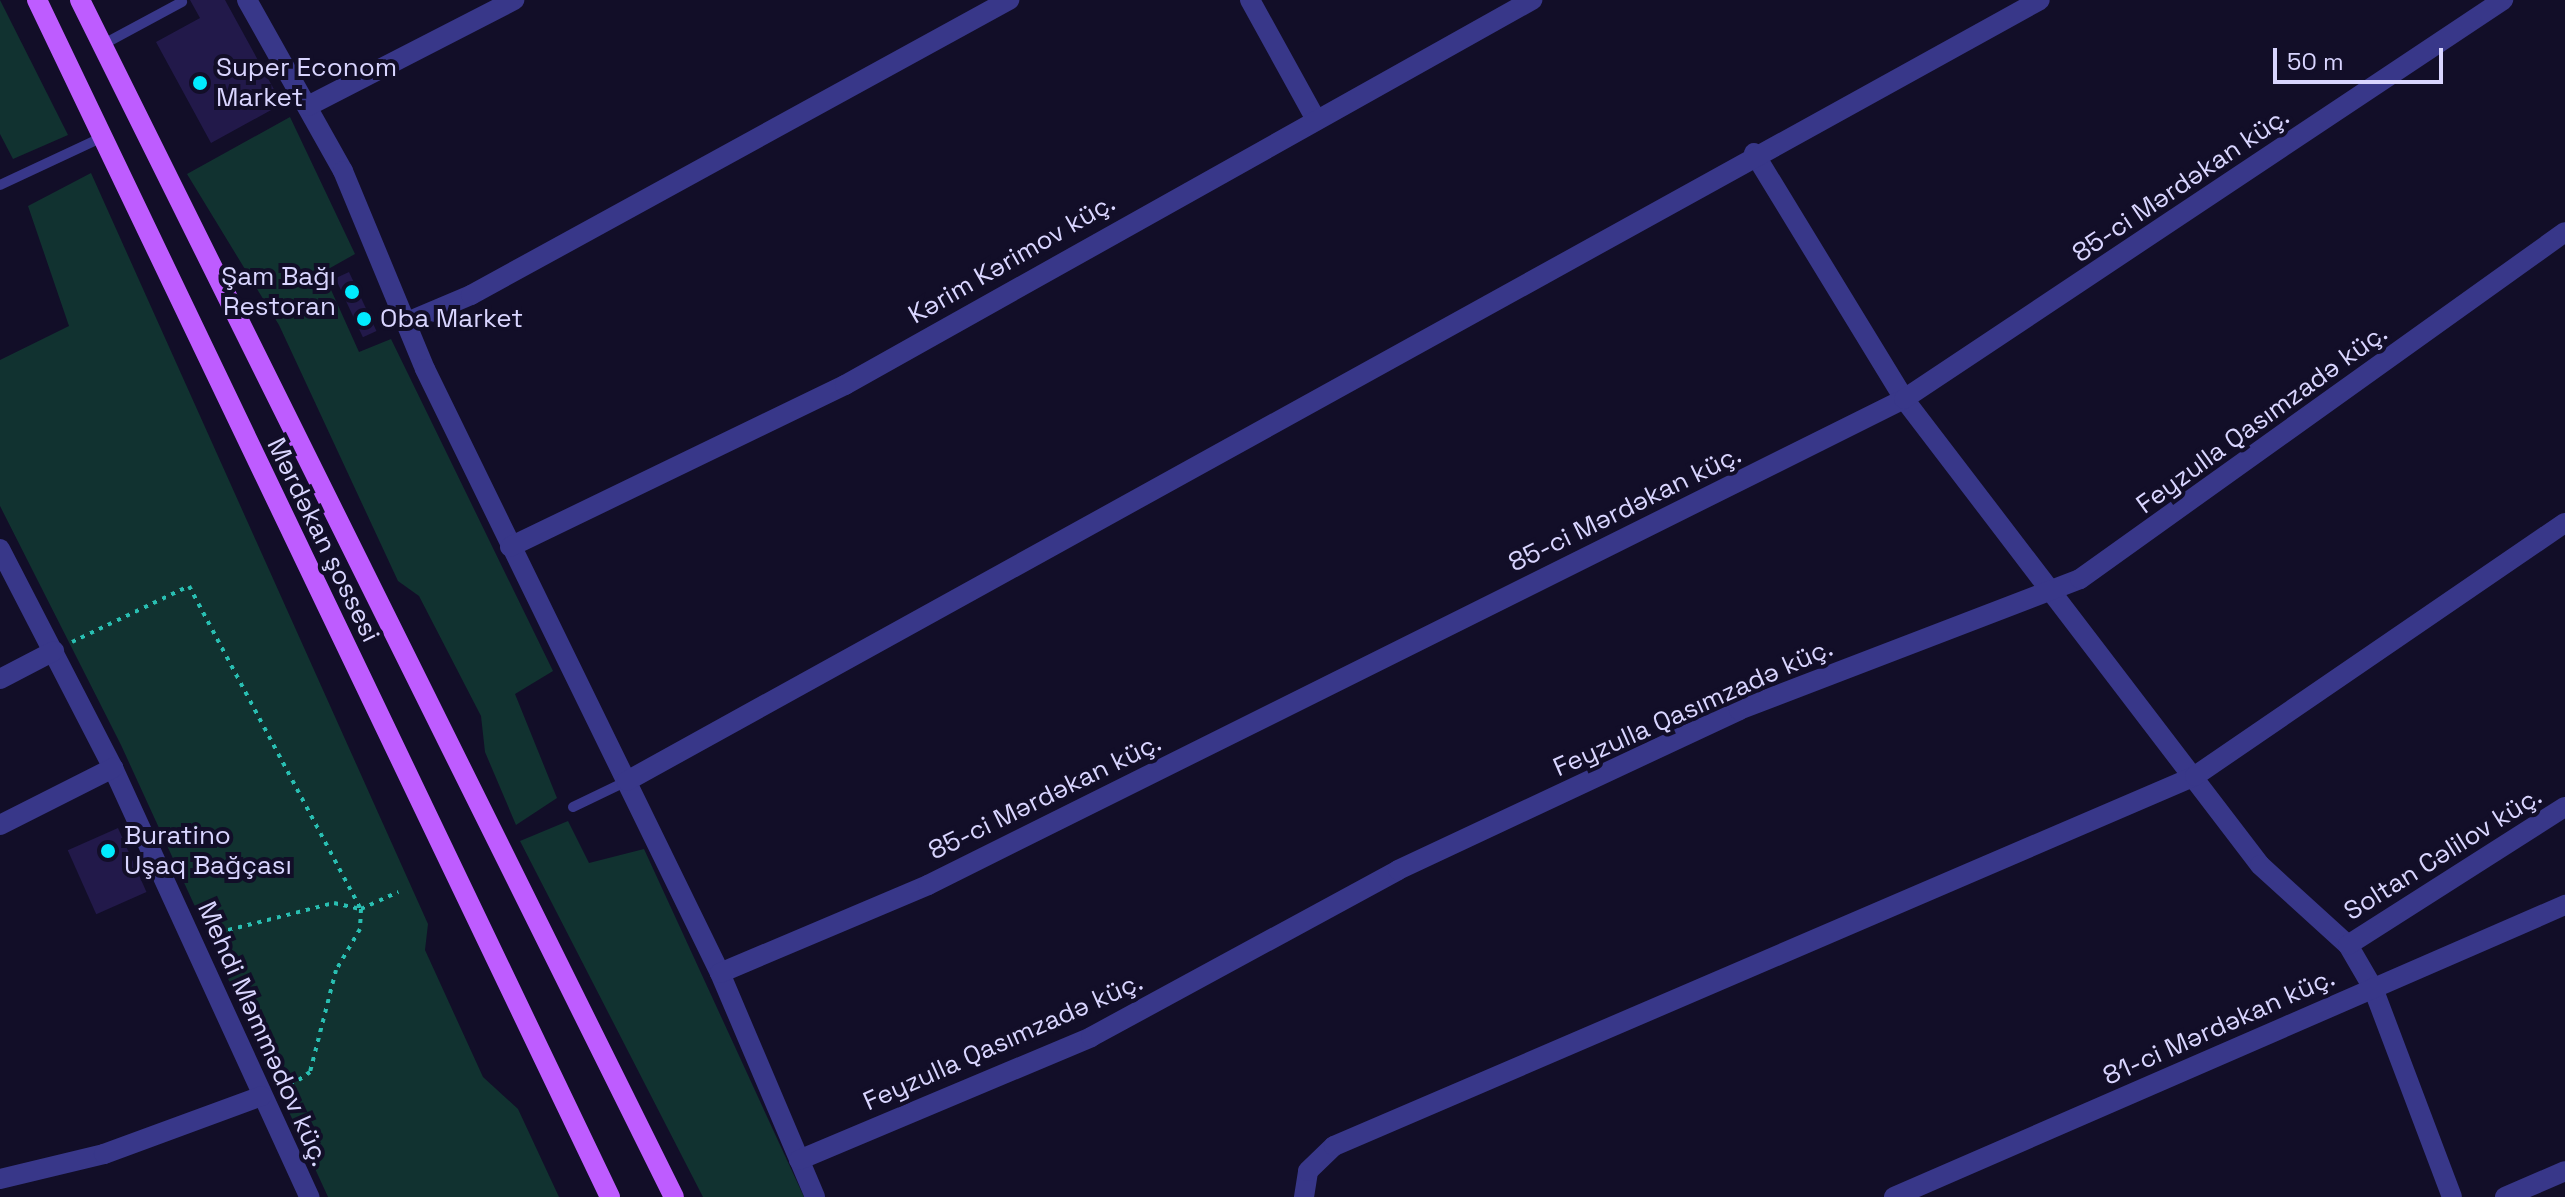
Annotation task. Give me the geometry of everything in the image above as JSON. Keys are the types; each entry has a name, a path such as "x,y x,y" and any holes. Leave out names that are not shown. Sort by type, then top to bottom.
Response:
{"main road":[{"name":"Mərdəkan şossesi","path":"37,0 610,1197"},
{"name":"Mərdəkan şossesi","path":"80,0 674,1197"}],"street":[{"path":"247,0 308,106 510,547 720,973 815,1197"},
{"path":"308,106 514,0"},
{"path":"405,323 471,295 1009,0"},
{"path":"1250,0 1314,116"},
{"name":"Kərim Kərimov küç.","path":"510,547 845,385 1314,116 1532,0"},
{"path":"627,781 1754,153 2040,0"},
{"name":"85-ci Mərdəkan küç.","path":"720,973 928,885 1904,399 2503,0"},
{"path":"1754,153 1904,399 2055,589 2260,865 2348,945 2373,988 2452,1197"},
{"name":"Feyzulla Qasımzadə küç.","path":"799,1160 1091,1037 1385,876 1739,710 2055,589 2100,568 2565,232"},
{"path":"1304,1197 1308,1171 1334,1146 2195,776 2565,523"},
{"name":"Mehdi Məmmədov küç.","path":"0,549 113,768 309,1197"},
{"path":"0,679 54,651"},
{"path":"0,825 113,768"},
{"name":"Soltan Cəlilov küç.","path":"2348,945 2565,807"},
{"name":"81-ci Mərdəkan küç.","path":"1894,1197 2565,905"},
{"path":"0,1179 104,1154 262,1096"},
{"path":"2505,1197 2565,1171"}],"lane":[{"path":"102,45 182,2"},
{"path":"0,185 103,137"},
{"path":"573,807 627,781"}],"path":[{"path":"54,651 189,586 361,909 360,929 336,970 310,1072 297,1087 262,1096"},
{"path":"192,941 334,903 361,909 398,892"}],"green space":[{"path":"0,0 68,135 13,159 0,134"},
{"path":"290,117 355,254 323,272 359,352 391,339 553,671 515,694 557,798 516,825 485,752 481,716 419,596 398,581 279,325 187,174"},
{"path":"91,173 428,924 425,950 483,1077 518,1109 559,1197 328,1197 121,745 0,506 0,360 69,326 28,206"},
{"path":"568,821 589,863 644,849 804,1197 703,1197 520,841"}],"building":[{"path":"190,0 225,0 282,104 211,143 156,42 200,18"},
{"path":"349,272 376,331 363,337 335,278"},
{"path":"118,828 146,892 96,914 68,850"}],"place":[{"name":"Super Econom Market","path":"200,83"},
{"name":"Şam Bağı Restoran","path":"352,292"},
{"name":"Oba Market","path":"364,319"},
{"name":"Buratino Uşaq Bağçası","path":"108,851"}]}
